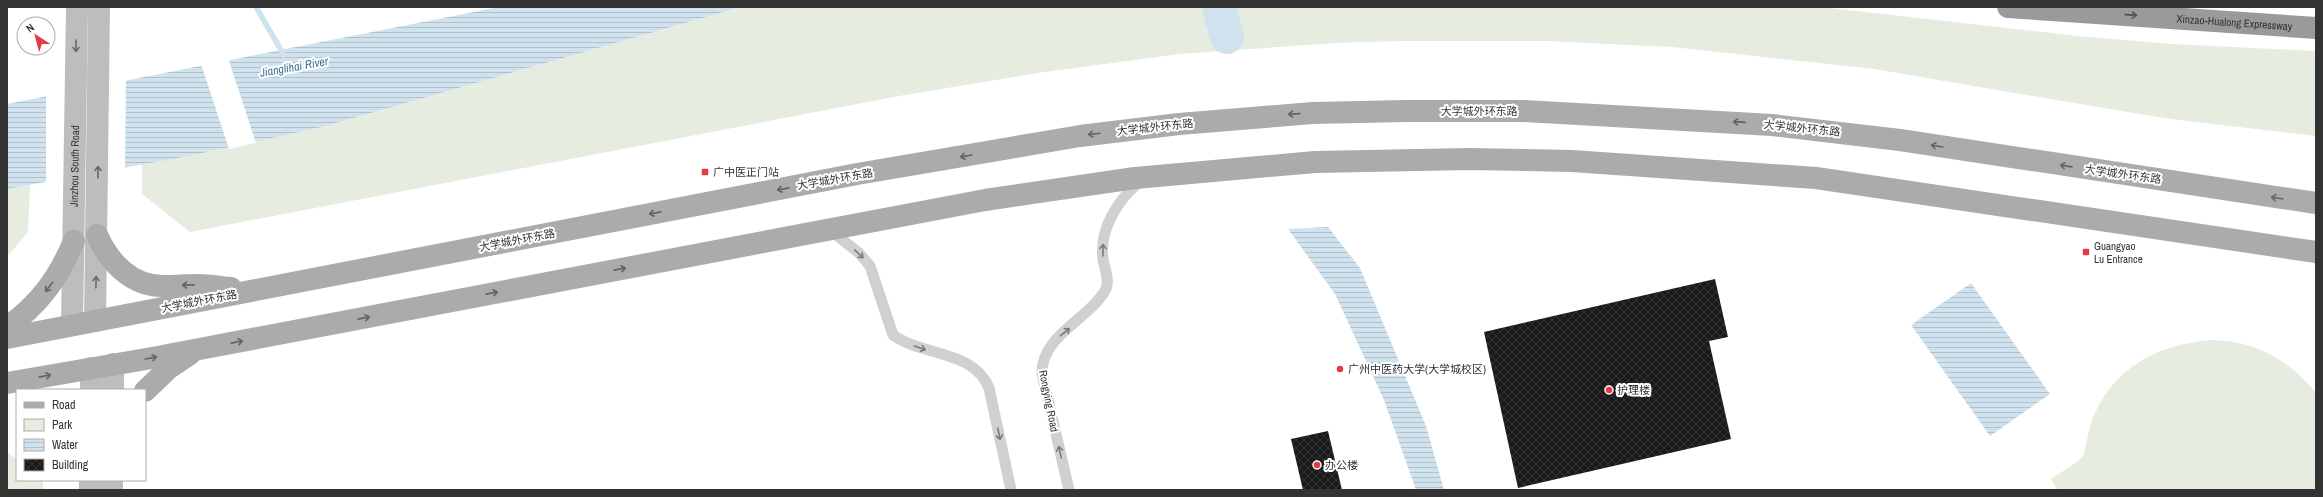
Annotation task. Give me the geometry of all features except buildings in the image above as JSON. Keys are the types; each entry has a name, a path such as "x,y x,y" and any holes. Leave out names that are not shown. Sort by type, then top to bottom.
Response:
{"highway":[{"name":"Xinzao-Hualong Expressway","path":"2008,7 2316,28"}],"main road":[{"name":"Jinzhou South Road","path":"72,325 77,7"},
{"name":"Jinzhou South Road","path":"95,321 99,7"},
{"name":"大学城外环东路","path":"7,338 858,174 1080,136 1216,121 1333,112 1469,110 1575,112 1786,126 1900,140 2316,203"},
{"path":"7,384 1022,194 1146,177 1294,163 1391,160 1565,161 1687,168 1816,178 2316,252"},
{"path":"97,235 104,250 116,266 141,282 155,286 210,285 254,291"},
{"path":"7,327 32,307 51,285 65,263 74,241"},
{"path":"146,390 169,368 198,349"},
{"path":"112,389 113,364"},
{"path":"91,368 91,389"}],"lane":[{"name":"Rongying Road","path":"1069,490 1042,374 1042,362 1054,342 1081,319 1106,288 1107,281 1102,249 1107,225 1122,200 1146,177"},
{"path":"829,229 859,253 870,266 876,279 889,327 897,338 912,345 964,362 984,377 989,388 1011,490"}],"green space":[{"path":"741,7 1820,7 2078,36 2172,44 2316,51 2316,136 2163,118 1874,69 1673,47 1546,41 1401,41 1335,43 1180,54 1037,73 899,96 190,232 142,194 142,164 322,127"},
{"path":"30,185 28,232 7,257 7,189"},
{"path":"2210,340 2241,344 2269,354 2294,370 2316,393 2316,490 2058,490 2051,479 2073,465 2083,456 2094,415 2103,398 2114,383 2141,361 2156,353 2173,347"},
{"path":"7,452 16,459 16,481 42,481 43,490 7,490"}],"water":[{"name":"Jianglihai River","path":"499,7 741,7 322,127 183,157 7,189 7,104"},
{"path":"1328,227 1360,268 1426,426 1444,490 1416,490 1384,400 1335,294 1288,229"},
{"path":"1971,283 2050,394 1990,436 1911,325"}],"pier":[{"path":"228,58 256,143 229,149 201,64"},
{"path":"126,78 125,169 46,184 46,94"}],"waterway":[{"path":"256,7 284,55"},
{"path":"1219,7 1227,37"}],"place":[{"name":"广中医正门站","path":"705,172"},
{"name":"Guangyao Lu Entrance","path":"2086,252"},
{"name":"广州中医药大学(大学城校区)","path":"1340,369"},
{"name":"护理楼","path":"1609,390"},
{"name":"办公楼","path":"1317,465"}]}
